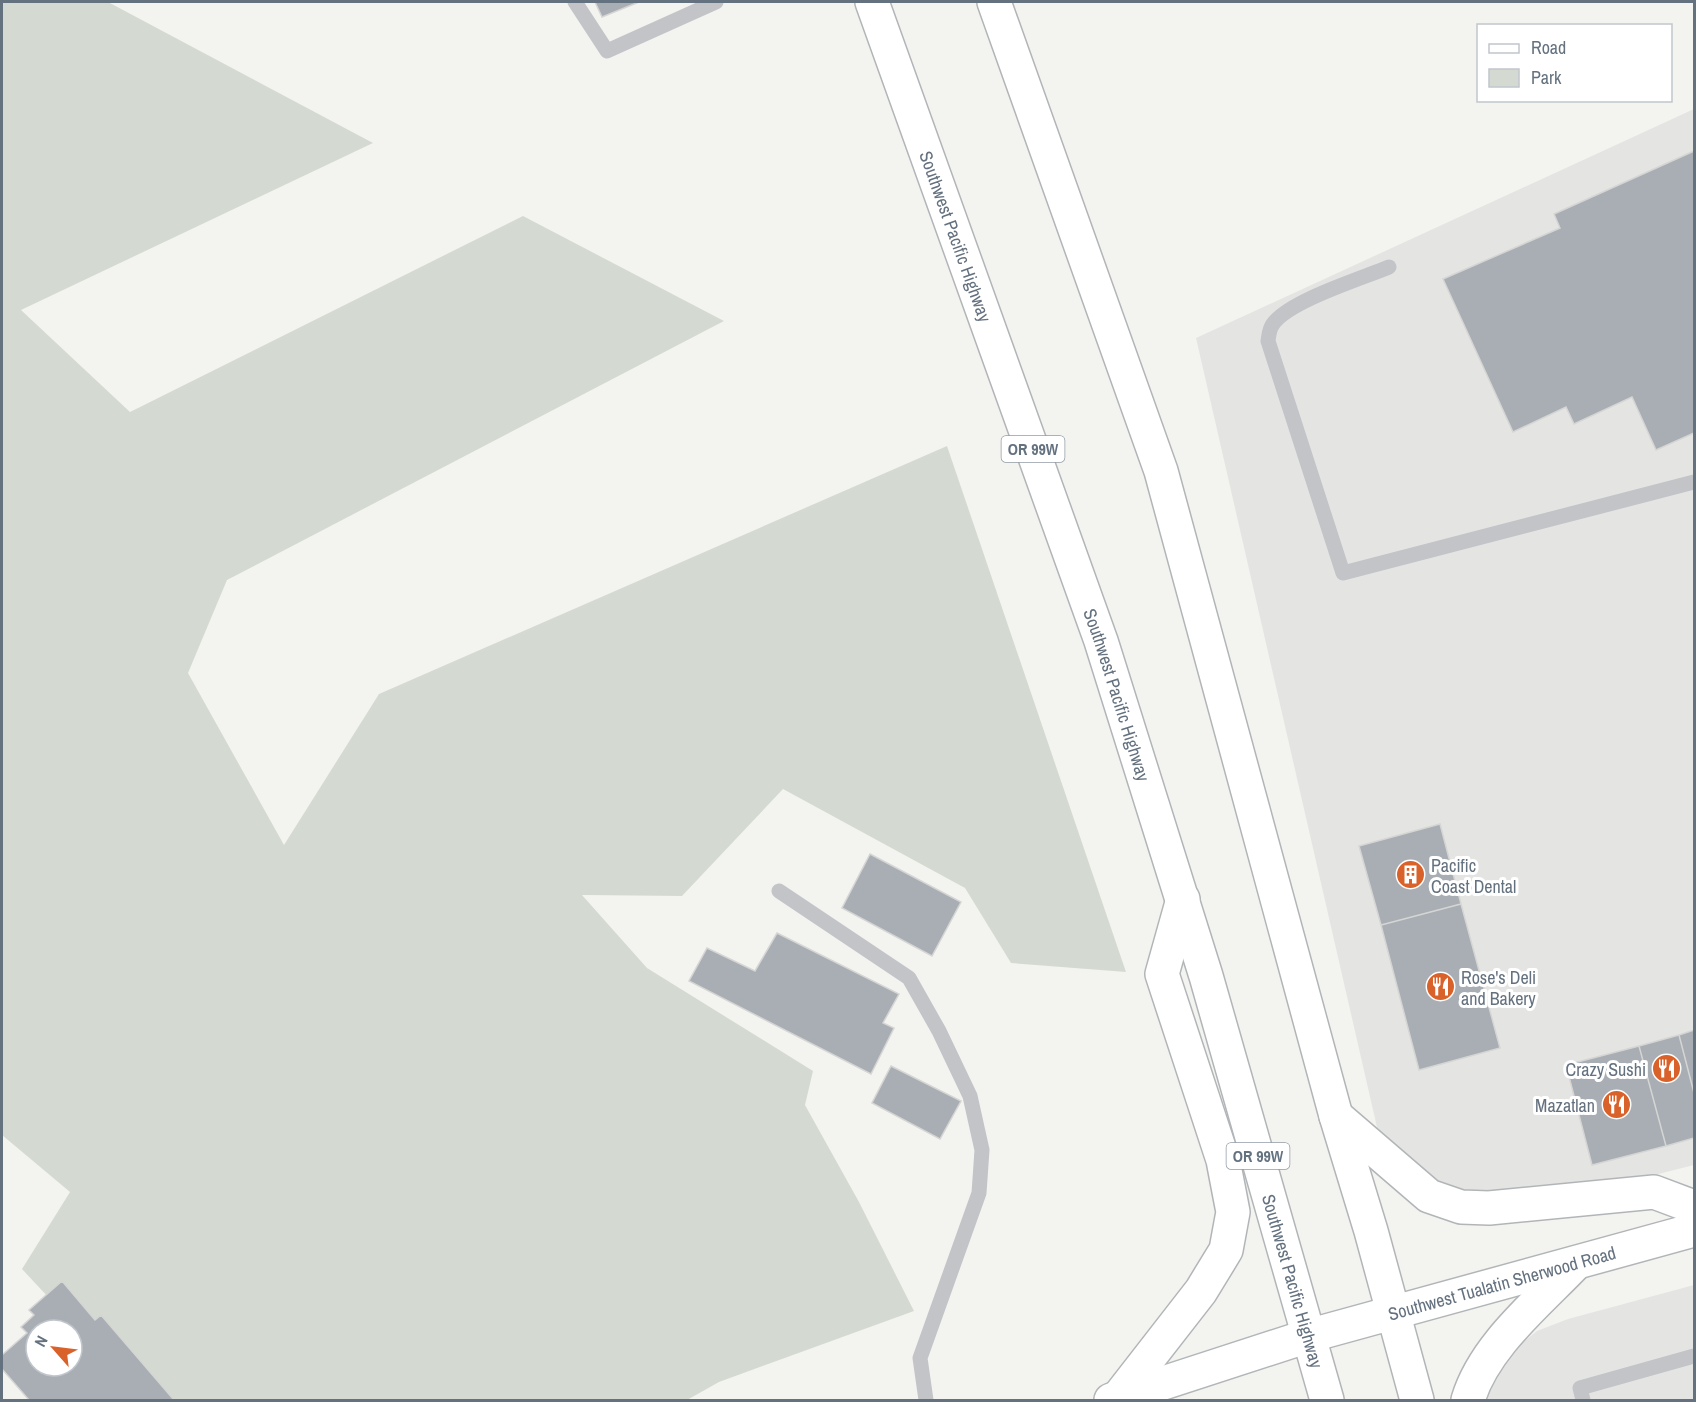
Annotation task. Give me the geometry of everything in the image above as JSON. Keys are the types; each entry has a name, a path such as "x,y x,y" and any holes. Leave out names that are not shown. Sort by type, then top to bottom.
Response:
{"main road":[{"name":"Southwest Pacific Highway","path":"872,2 1101,641 1183,899 1327,1401"},
{"path":"994,2 1161,471 1336,1116 1394,1312 1417,1401"},
{"path":"1114,1400 1201,1292 1226,1250 1231,1228 1233,1212 1223,1160 1162,974 1183,899"},
{"path":"1336,1116 1429,1196 1461,1207 1489,1208 1654,1192 1695,1207"},
{"name":"Southwest Tualatin Sherwood Road","path":"1114,1400 1308,1336 1695,1230"},
{"path":"1468,1401 1476,1377 1501,1344 1576,1263"}],"lane":[{"path":"575,2 607,51 716,2"},
{"path":"1389,267 1299,305 1280,315 1270,326 1269,341 1343,573 1695,482"},
{"path":"779,891 909,978 939,1032 970,1096 982,1150 979,1193 920,1358 926,1401"},
{"path":"1583,1401 1580,1388 1695,1356"}],"shaded area":[{"path":"1694,109 1694,1165 1477,1220 1379,1136 1196,338"},
{"path":"1694,1285 1694,1400 1485,1400 1491,1381 1508,1354 1537,1331 1568,1319"}],"green space":[{"path":"2,2 108,2 373,143 21,310 130,412 523,216 724,321 227,580 188,673 284,845 379,694 947,446 1126,972 1011,963 965,888 783,789 682,896 582,895 647,968 813,1071 805,1105 859,1202 914,1311 719,1382 687,1400 144,1400 84,1336 84,1318 68,1318 22,1269 70,1192 2,1135"}],"building":[{"path":"595,2 639,2 602,17"},
{"path":"1694,151 1694,433 1656,450 1632,397 1574,424 1566,407 1513,432 1443,279 1560,228 1554,214"},
{"name":"Pacific Coast Dental","path":"1440,824 1461,904 1381,925 1359,846"},
{"path":"870,854 961,902 932,956 842,908"},
{"name":"Rose's Deli and Bakery","path":"1461,904 1500,1048 1419,1070 1381,925"},
{"path":"777,933 899,994 883,1023 894,1028 871,1074 689,981 707,948 755,971"},
{"path":"1694,1030 1694,1093 1679,1035"},
{"name":"Crazy Sushi","path":"1679,1035 1694,1093 1694,1138 1666,1146 1639,1046"},
{"name":"Mazatlan","path":"1639,1046 1666,1146 1592,1165 1566,1065"},
{"path":"891,1066 961,1101 940,1139 872,1103"},
{"path":"62,1281 95,1320 101,1315 174,1400 29,1400 2,1369 2,1355 24,1336 24,1378 84,1378 84,1318 31,1318 34,1315 29,1310"}],"place":[{"name":"Pacific Coast Dental","path":"1410,875"},
{"name":"Rose's Deli and Bakery","path":"1440,987"},
{"name":"Crazy Sushi","path":"1667,1069"},
{"name":"Mazatlan","path":"1616,1105"}]}
